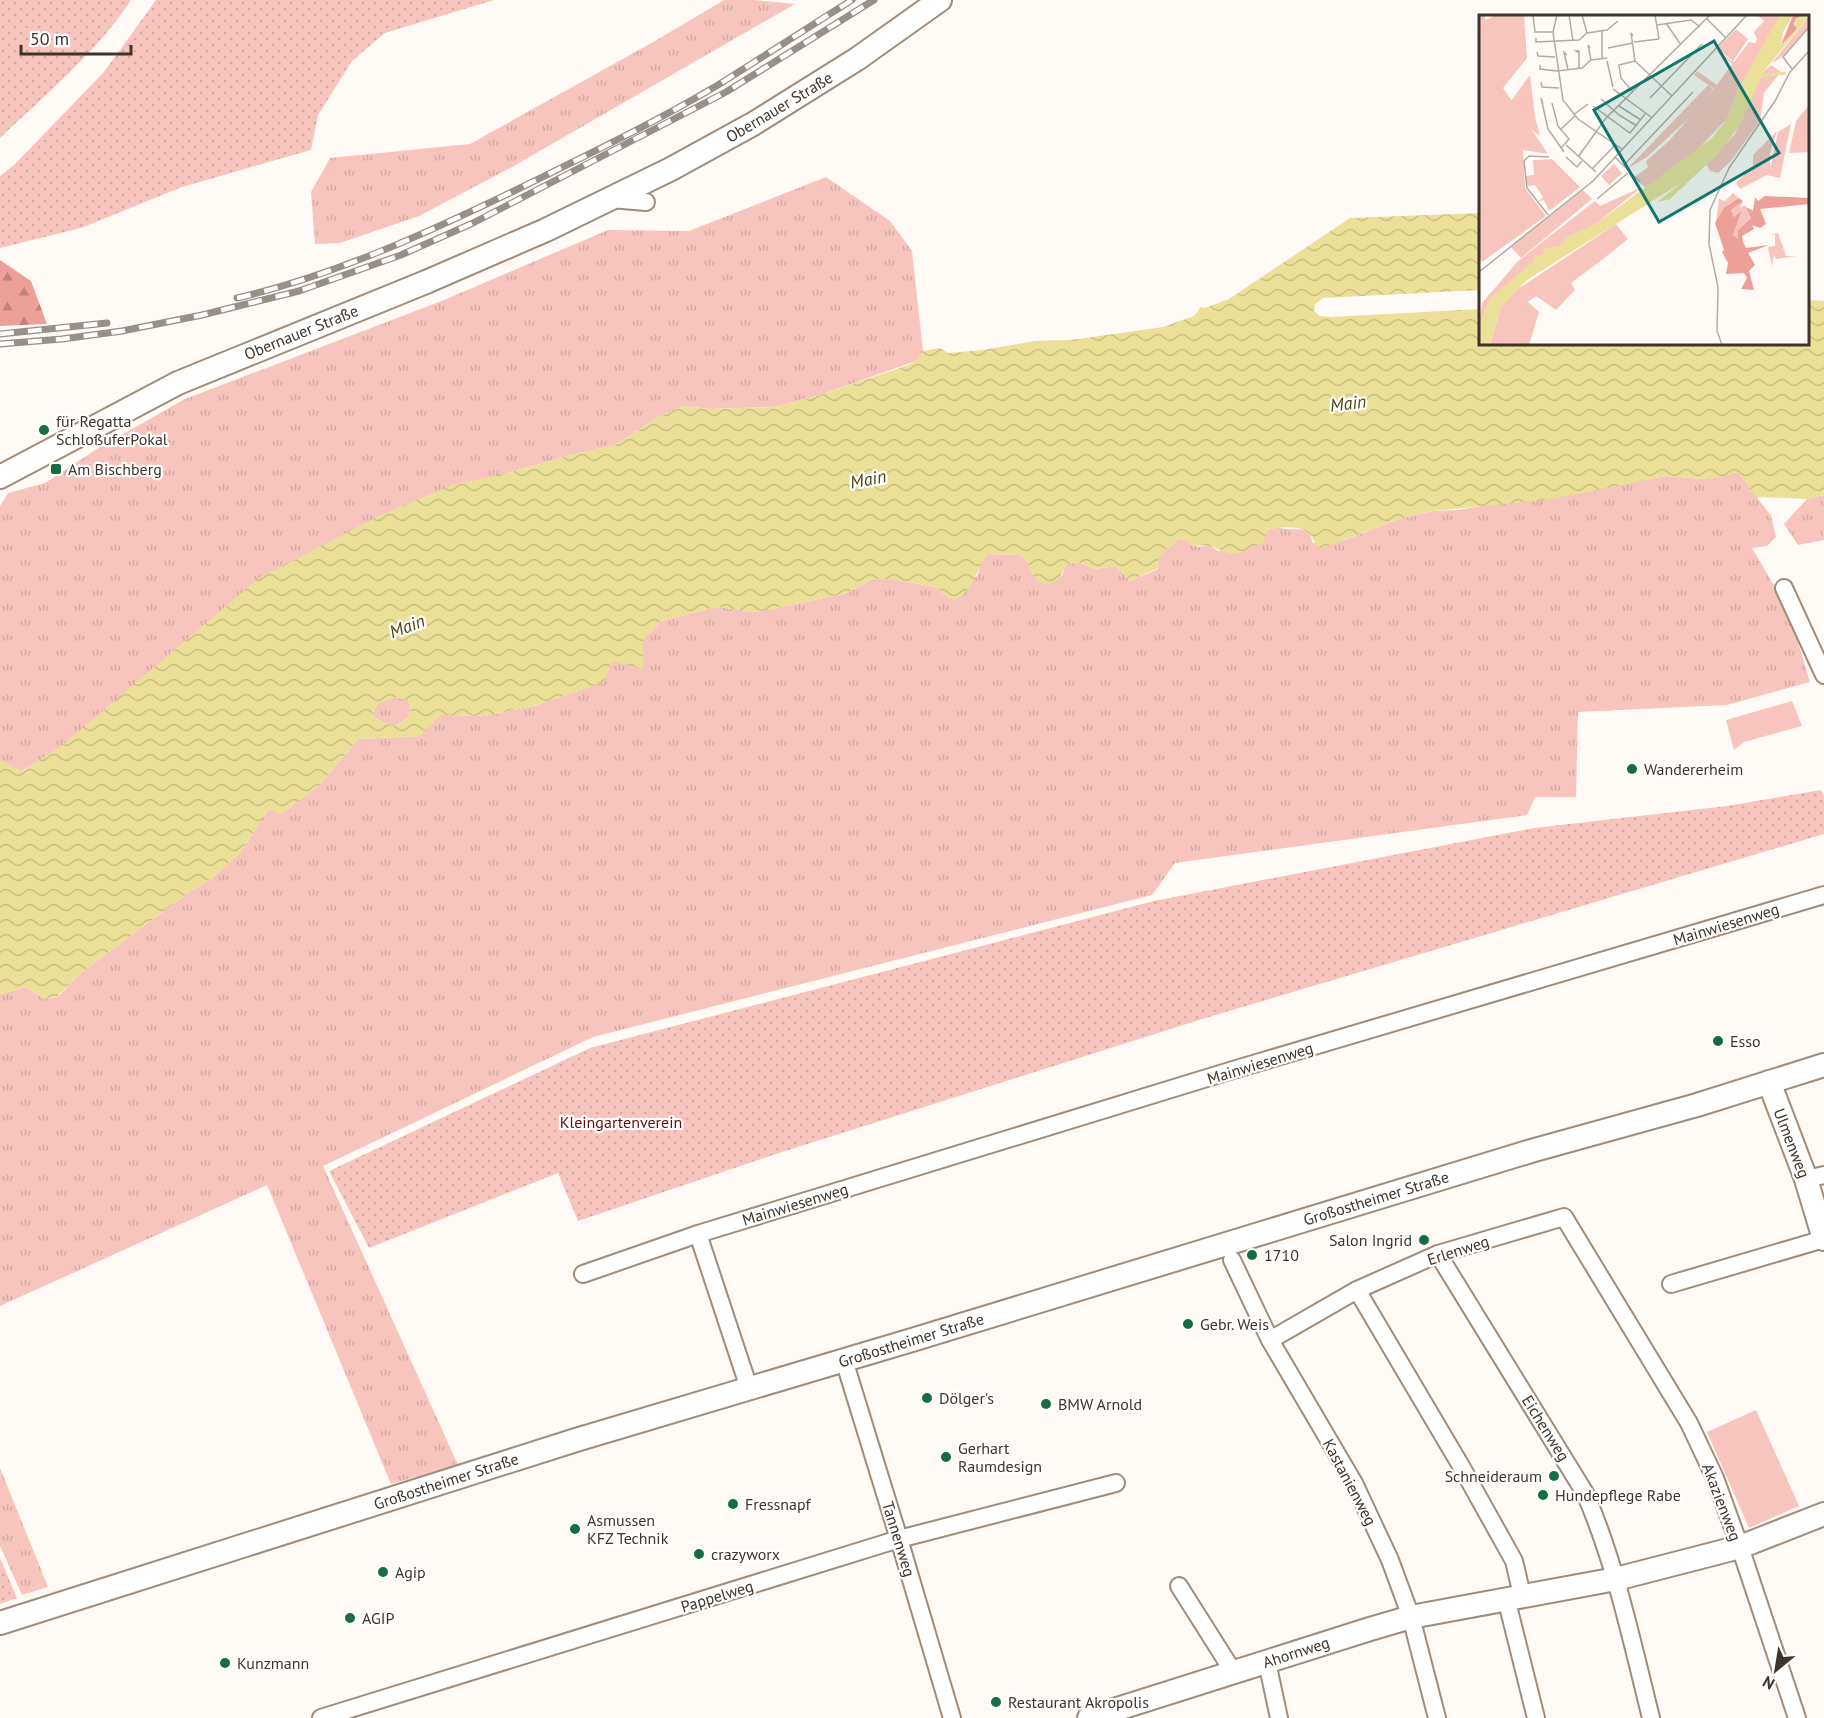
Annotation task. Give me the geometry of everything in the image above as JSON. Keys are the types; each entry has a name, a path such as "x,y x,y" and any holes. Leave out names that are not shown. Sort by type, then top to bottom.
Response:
{"main road":[{"name":"Obernauer Straße","path":"0,477 178,383 426,282 546,230 671,169 753,124 856,59 940,0"},
{"name":"Großostheimer Straße","path":"0,1623 554,1447 1440,1178 1824,1065"},
{"name":"Ulmenweg","path":"1769,1082 1815,1177 1824,1239"},
{"name":"Ahornweg","path":"1098,1717 1411,1617 1616,1579 1740,1546 1824,1514"}],"street":[{"path":"608,199 646,202"},
{"path":"1785,588 1824,675"},
{"name":"Mainwiesenweg","path":"584,1274 698,1234 1233,1070 1824,895"},
{"name":"Erlenweg","path":"1270,1340 1357,1290 1438,1254 1564,1217 1615,1301"},
{"path":"698,1234 749,1388"},
{"name":"Ulmenweg","path":"1671,1284 1824,1239"},
{"name":"Eichenweg","path":"1438,1254 1586,1493 1616,1579 1651,1718"},
{"name":"Kastanienweg","path":"1232,1260 1270,1340 1354,1483 1390,1560 1411,1617 1437,1718"},
{"path":"1357,1290 1461,1466 1514,1562 1514,1597 1536,1718"},
{"name":"Akazienweg","path":"1615,1301 1689,1423 1715,1478 1797,1718"},
{"name":"Tannenweg","path":"844,1360 952,1718"},
{"name":"Pappelweg","path":"321,1718 362,1712 899,1539 1116,1484"},
{"path":"1179,1586 1234,1673"},
{"path":"1267,1662 1279,1718"}],"green space":[{"path":"0,0 131,0 87,55 0,138"},
{"path":"156,0 494,0 385,33 352,61 318,115 311,150 182,187 81,228 0,248 0,176 14,165 104,72"},
{"path":"724,0 795,4 512,167 419,216 340,243 315,244 311,192 330,158 470,144"},
{"path":"826,177 890,221 912,251 923,351 916,361 820,395 774,407 710,409 683,406 658,417 615,445 507,473 22,771 0,761 0,506 8,493 45,483 100,447 185,399 444,300 608,230 689,231"},
{"path":"0,260 31,281 47,324 0,326"},
{"path":"1738,472 1771,516 1776,537 1767,546 1752,548 1788,609 1810,682 1727,705 1578,712 1576,797 1535,797 1527,815 1175,863 1152,895 593,1037 323,1166 458,1465 391,1484 267,1185 0,1306 0,994 26,987 44,999 58,997 78,975 188,893 211,879 240,853 268,810 319,786 358,739 419,736 440,715 486,716 537,705 603,682 612,661 643,639 661,621 716,607 757,612 847,593 871,580 892,579 936,587 949,598 977,576 981,563 988,554 1020,555 1029,563 1039,581 1062,576 1065,566 1078,562 1094,569 1116,566 1130,581 1158,569 1159,556 1179,539 1187,540 1198,547 1209,545 1218,551 1262,543 1268,530 1278,528 1307,531 1313,543 1342,541 1399,519 1433,511 1457,510 1667,476 1701,479"},
{"path":"1824,495 1824,540 1798,545 1784,524 1807,499"},
{"path":"394,697 408,700 410,705 409,716 403,721 395,726 371,715 379,703"},
{"path":"1792,701 1802,726 1744,742 1734,750 1726,720"},
{"name":"Kleingartenverein","path":"1821,790 1824,797 1824,834 1199,1020 776,1154 578,1221 558,1173 369,1248 329,1171 590,1048 1154,901 1534,828 1727,806"},
{"path":"1756,1410 1799,1506 1749,1528 1707,1432"},
{"path":"0,1468 48,1587 22,1595 0,1546"},
{"path":"0,1558 17,1598 0,1604"}],"water":[{"name":"Main","path":"1479,213 1479,290 1323,298 1315,304 1314,311 1320,316 1331,317 1479,309 1479,345 1809,345 1809,300 1824,301 1824,495 1807,499 1756,497 1738,472 1718,478 1701,479 1666,476 1546,500 1433,511 1399,519 1319,549 1309,534 1304,530 1294,528 1268,530 1261,544 1235,554 1208,545 1191,546 1187,540 1179,539 1159,556 1158,568 1130,581 1116,566 1094,569 1078,562 1065,566 1056,581 1045,584 1034,577 1029,563 1020,555 988,554 967,591 955,600 936,587 892,579 871,580 847,593 757,612 716,607 661,621 643,639 643,669 612,661 604,682 537,705 486,716 440,715 420,736 358,739 319,786 282,814 268,810 240,853 211,879 188,893 78,975 57,997 44,999 26,987 0,994 0,761 23,771 65,743 259,578 381,515 452,485 615,445 658,417 683,406 710,409 774,407 820,395 908,365 916,361 923,351 940,348 948,353 983,350 1035,341 1071,340 1163,327 1194,316 1201,307 1205,308 1229,299 1350,218","holes":["394,697 408,700 409,716 395,726 371,715 379,703"]}],"railway":[{"path":"237,298 346,265 451,221 520,188 694,99 852,0"},
{"path":"0,344 122,331 202,315 299,291 401,255 473,223 726,92 874,0"},
{"path":"0,334 107,323"}],"place":[{"name":"für Regatta SchloßuferPokal","path":"44,430"},
{"name":"Am Bischberg","path":"56,469"},
{"name":"Wandererheim","path":"1632,769"},
{"name":"Esso","path":"1718,1041"},
{"name":"Salon Ingrid","path":"1424,1240"},
{"name":"1710","path":"1252,1255"},
{"name":"Gebr. Weis","path":"1188,1324"},
{"name":"Dölger's","path":"927,1398"},
{"name":"BMW Arnold","path":"1046,1404"},
{"name":"Gerhart Raumdesign","path":"946,1457"},
{"name":"Schneideraum","path":"1554,1476"},
{"name":"Hundepflege Rabe","path":"1543,1495"},
{"name":"Fressnapf","path":"733,1504"},
{"name":"Asmussen KFZ Technik","path":"575,1529"},
{"name":"crazyworx","path":"699,1554"},
{"name":"Agip","path":"383,1572"},
{"name":"AGIP","path":"350,1618"},
{"name":"Kunzmann","path":"225,1663"},
{"name":"Restaurant Akropolis","path":"996,1702"}]}
